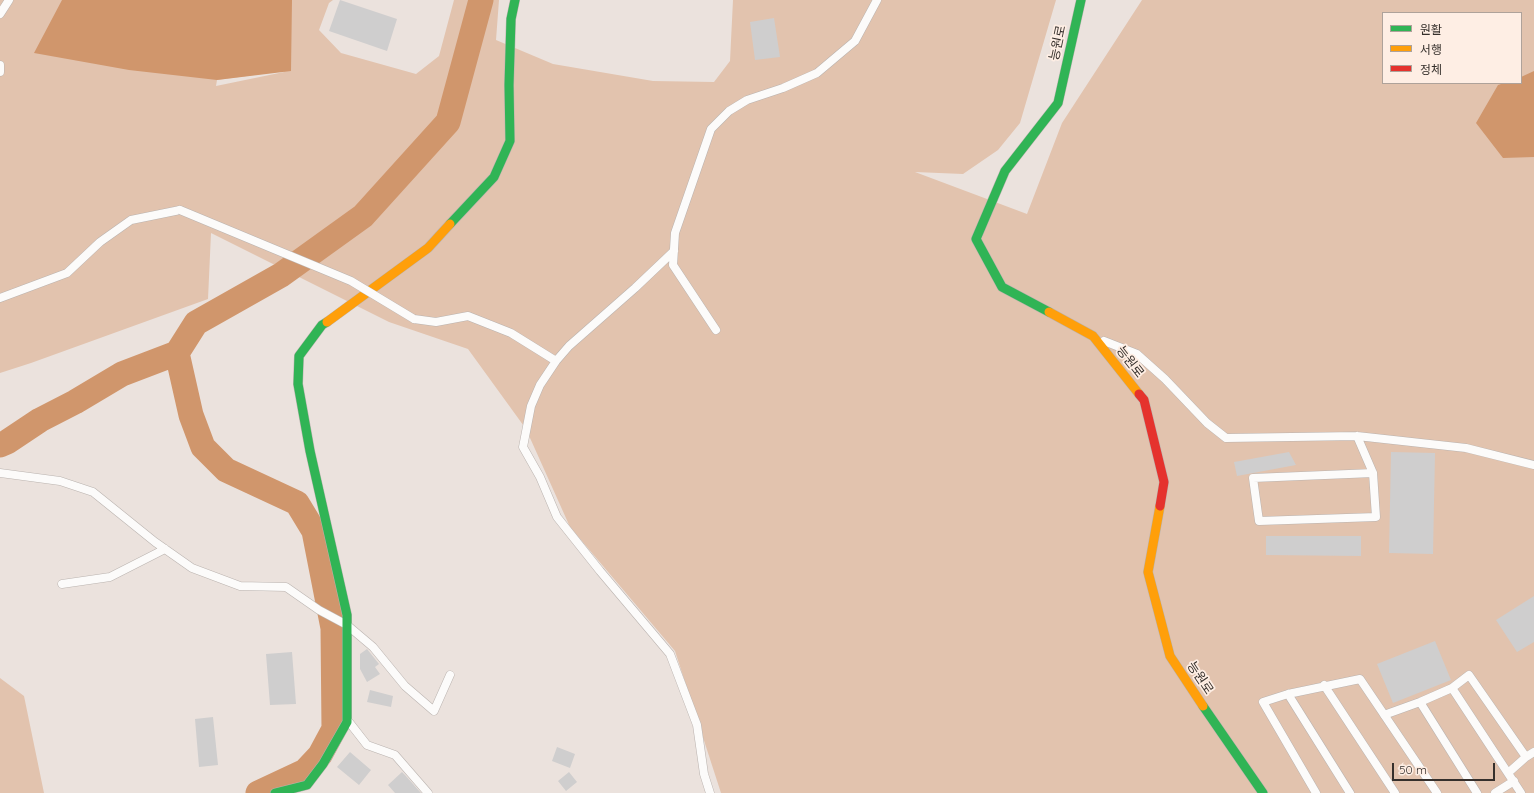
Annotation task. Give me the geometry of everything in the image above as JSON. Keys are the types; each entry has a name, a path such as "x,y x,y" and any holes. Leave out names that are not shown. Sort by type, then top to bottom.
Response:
{"street":[{"path":"275,793 307,785 323,764 347,722 347,615 310,451 298,384 299,356 322,325 428,248 494,177 510,141 509,85 511,26 515,0"},
{"name":"능원로","path":"1081,0 1058,104 1005,171 976,239 1002,287 1093,336 1144,400 1164,482 1148,572 1170,656 1263,793"}],"lane":[{"path":"0,14 9,0"},
{"path":"716,330 673,265 675,233 710,129 729,111 747,100 783,88 817,73 855,41 877,0"},
{"path":"0,65 0,72"},
{"path":"0,298 67,273 100,242 130,220 180,210 351,281 414,319 436,322 468,316 511,333 556,361"},
{"path":"674,251 635,288 569,346 556,361 540,385 531,406 523,447 540,477 557,517 670,654 697,725 704,774 710,793"},
{"path":"1093,336 1138,354 1165,379 1207,423 1226,438 1357,436 1466,448 1534,465"},
{"path":"1357,436 1373,473 1376,517 1259,521 1253,478 1373,473"},
{"path":"0,473 60,481 93,492 192,568 240,586 286,587 319,610 347,625 373,647 405,686 434,711 450,675"},
{"path":"62,584 110,577 166,549"},
{"path":"1384,715 1420,702 1452,688 1469,675 1526,757"},
{"path":"1316,793 1263,702 1324,685 1360,679 1437,793"},
{"path":"1324,685 1395,793"},
{"path":"1452,688 1521,793"},
{"path":"1288,694 1350,793"},
{"path":"1420,702 1477,793"},
{"path":"347,720 367,745 395,755 428,793"},
{"path":"1508,772 1534,752"},
{"path":"1495,793 1514,781"}],"shaded area":[{"path":"0,0 333,0 329,3 319,30 341,53 416,74 439,56 454,0 499,0 496,40 553,64 653,81 714,82 730,61 733,0 1056,0 1020,123 998,150 963,174 915,172 1027,214 1062,123 1142,0 1534,0 1534,793 721,793 675,651 570,527 526,429 468,349 389,322 211,233 208,299 0,373","holes":["284,72 216,86 217,80"]},
{"path":"62,0 292,0 291,71 217,80 129,70 34,53"},
{"path":"1534,71 1534,157 1503,158 1476,123 1498,85 1522,84 1522,77"},
{"path":"0,678 24,696 44,793 0,793"}],"building":[{"path":"340,0 397,19 387,51 329,31"},
{"path":"774,18 780,57 755,60 750,22"},
{"path":"1289,452 1296,465 1237,476 1234,462"},
{"path":"1391,452 1435,453 1433,554 1389,553"},
{"path":"1266,536 1361,536 1361,556 1266,555"},
{"path":"1534,596 1534,642 1517,652 1496,620"},
{"path":"1435,641 1451,680 1393,703 1377,664"},
{"path":"367,649 379,664 375,667 380,674 367,682 360,669 360,654"},
{"path":"292,652 296,704 270,705 266,654"},
{"path":"370,690 393,696 391,707 367,702"},
{"path":"213,717 218,765 199,767 195,719"},
{"path":"557,747 575,754 570,768 552,761"},
{"path":"350,752 371,770 359,785 337,767"},
{"path":"402,772 421,793 395,793 388,785"},
{"path":"569,772 577,782 566,791 558,781"}],"waterway":[{"path":"0,445 40,420 75,402 122,374 177,353 196,323 281,275 363,216 448,122 481,0"},
{"path":"177,353 191,415 203,447 226,470 297,503 314,531 333,628 334,729 320,755 305,771 258,793"}],"traffic: fast":[{"path":"450,224 494,177 510,141 509,85 511,19 515,0"},
{"path":"1049,312 1002,287 976,239 1005,171 1058,103 1081,0"},
{"path":"275,793 307,785 323,764 347,722 347,615 310,451 298,384 299,356 322,325 327,322"},
{"path":"1203,706 1263,793"}],"traffic: slow":[{"path":"327,322 428,248 450,224"},
{"path":"1049,312 1093,336 1139,394"},
{"path":"1160,506 1148,572 1170,656 1203,706"}],"traffic: jam":[{"path":"1139,394 1144,400 1164,482 1160,506"}]}
